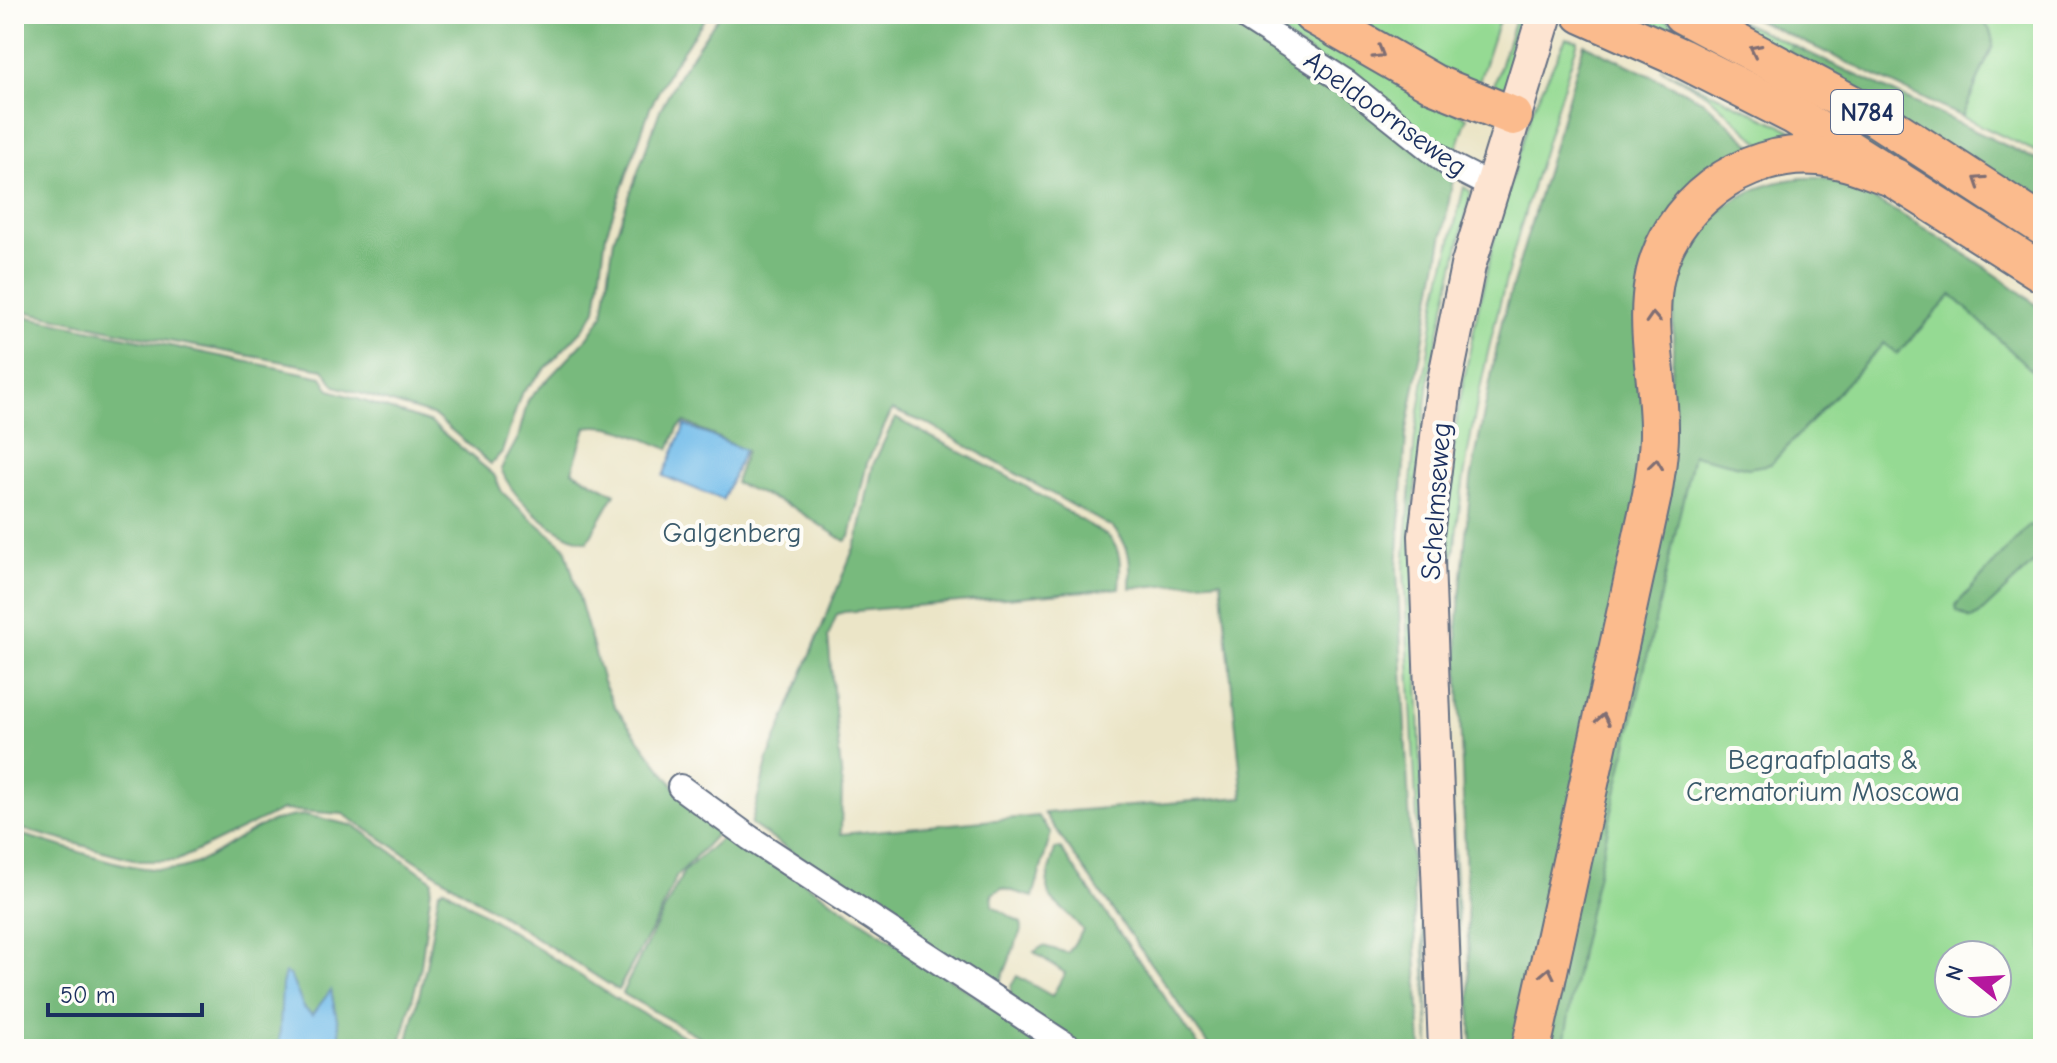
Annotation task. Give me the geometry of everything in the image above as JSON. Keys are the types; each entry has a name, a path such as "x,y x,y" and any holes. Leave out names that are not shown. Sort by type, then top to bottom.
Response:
{"main road":[{"path":"1312,14 1434,84 1513,116"},
{"name":"Schelmseweg","path":"1446,1049 1426,536 1444,386 1468,266 1545,14"},
{"name":"N784","path":"1582,14 1794,115 2043,273"},
{"name":"N784","path":"1682,14 1877,118 2043,226"},
{"path":"1531,1049 1652,495 1659,435 1653,294 1665,245 1683,215 1705,194 1730,177 1773,160 1826,156 1895,178"}],"street":[{"name":"Apeldoornseweg","path":"1240,14 1334,74 1450,165 1491,186"},
{"path":"680,787 750,838 1072,1049"}],"green space":[{"path":"14,14 708,14 670,69 650,108 606,234 596,310 583,329 521,394 502,452 491,464 435,416 335,386 323,369 140,336 14,309"},
{"path":"720,14 1225,14 1294,53 1453,179 1406,435 1397,568 1421,1049 1211,1049 1044,813 1243,797 1221,580 1130,588 1129,555 1113,528 926,423 892,410 867,463 850,537 845,541 792,507 735,483 746,451 685,422 678,428 669,449 618,429 586,427 572,471 615,494 587,542 549,524 525,504 507,481 501,469 518,438 528,400 588,337 603,315 614,239 660,110 679,74"},
{"path":"1254,14 1284,14 1467,118 1455,154"},
{"path":"1339,14 1501,14 1477,88"},
{"path":"1629,14 1654,14 1774,74 2043,242 2043,253 1627,20"},
{"path":"1706,14 1724,14 1792,45 1787,54"},
{"path":"1745,14 1969,14 1987,25 1993,45 1962,117"},
{"path":"1969,14 2030,14 2043,24 2043,155 1962,117 1993,45 1987,26"},
{"path":"1516,16 1527,20 1504,91 1492,92"},
{"path":"1566,38 1578,41 1512,257 1464,474 1448,625 1447,692 1442,566 1457,415 1497,227 1532,110"},
{"path":"1584,44 1702,100 1761,153 1676,210 1651,437 1522,1049 1472,1049 1457,629 1471,480 1502,321"},
{"path":"1792,45 2043,163 2043,212 1787,54"},
{"path":"1661,69 1822,145 1770,152 1707,94"},
{"path":"1821,178 1869,197 1935,235 2043,311 2043,381 1952,295 1897,354 1884,343 1771,464 1748,468 1693,455 1580,952 1563,1049 1539,1049 1672,367 1676,286 1683,261 1694,239 1709,220 1748,192 1796,179"},
{"path":"1464,187 1471,192 1430,372 1413,510 1429,1049 1404,569 1415,437 1437,297"},
{"name":"Begraafplaats & Crematorium Moscowa","path":"1950,278 2043,369 2043,1049 1539,1049 1672,439"},
{"path":"14,314 322,377 330,390 431,423 494,475 502,492 565,547 603,682 615,707 677,790 719,827 714,837 676,877 660,914 618,990 343,814 282,810 176,861 140,861 14,827"},
{"path":"895,418 1020,483 1109,537 1120,561 1119,588 844,612 837,614 828,637 842,783 841,834 1038,816 1051,833 1033,897 1002,888 992,894 993,906 1021,923 1022,928 1001,981 984,984 751,824 768,759 858,538 873,465"},
{"path":"2029,525 2043,532 2043,554 1979,615 1971,619 1957,611 1956,605"},
{"path":"1449,744 1455,868 1465,1049 1460,1049"},
{"path":"306,815 355,826 432,880 421,966 399,1049 341,1049 331,991 312,1015 304,1009 290,976 282,1011 279,1049 14,1049 14,833 118,863 159,870 176,869 207,858 268,823"},
{"path":"728,832 1056,1049 721,1049 622,993 684,871"},
{"path":"1060,848 1201,1049 1086,1049 1010,999 1011,986 1017,976 1052,996 1065,973 1034,952 1043,946 1068,953 1083,930 1047,890 1055,849"},
{"path":"444,888 615,998 707,1049 406,1049 426,967 439,891"}],"water":[{"path":"685,425 744,450 723,500 663,476"},
{"path":"285,973 290,976 304,1008 312,1015 331,990 341,1049 279,1049"}],"park label":[{"name":"Galgenberg","path":"732,532"}]}
